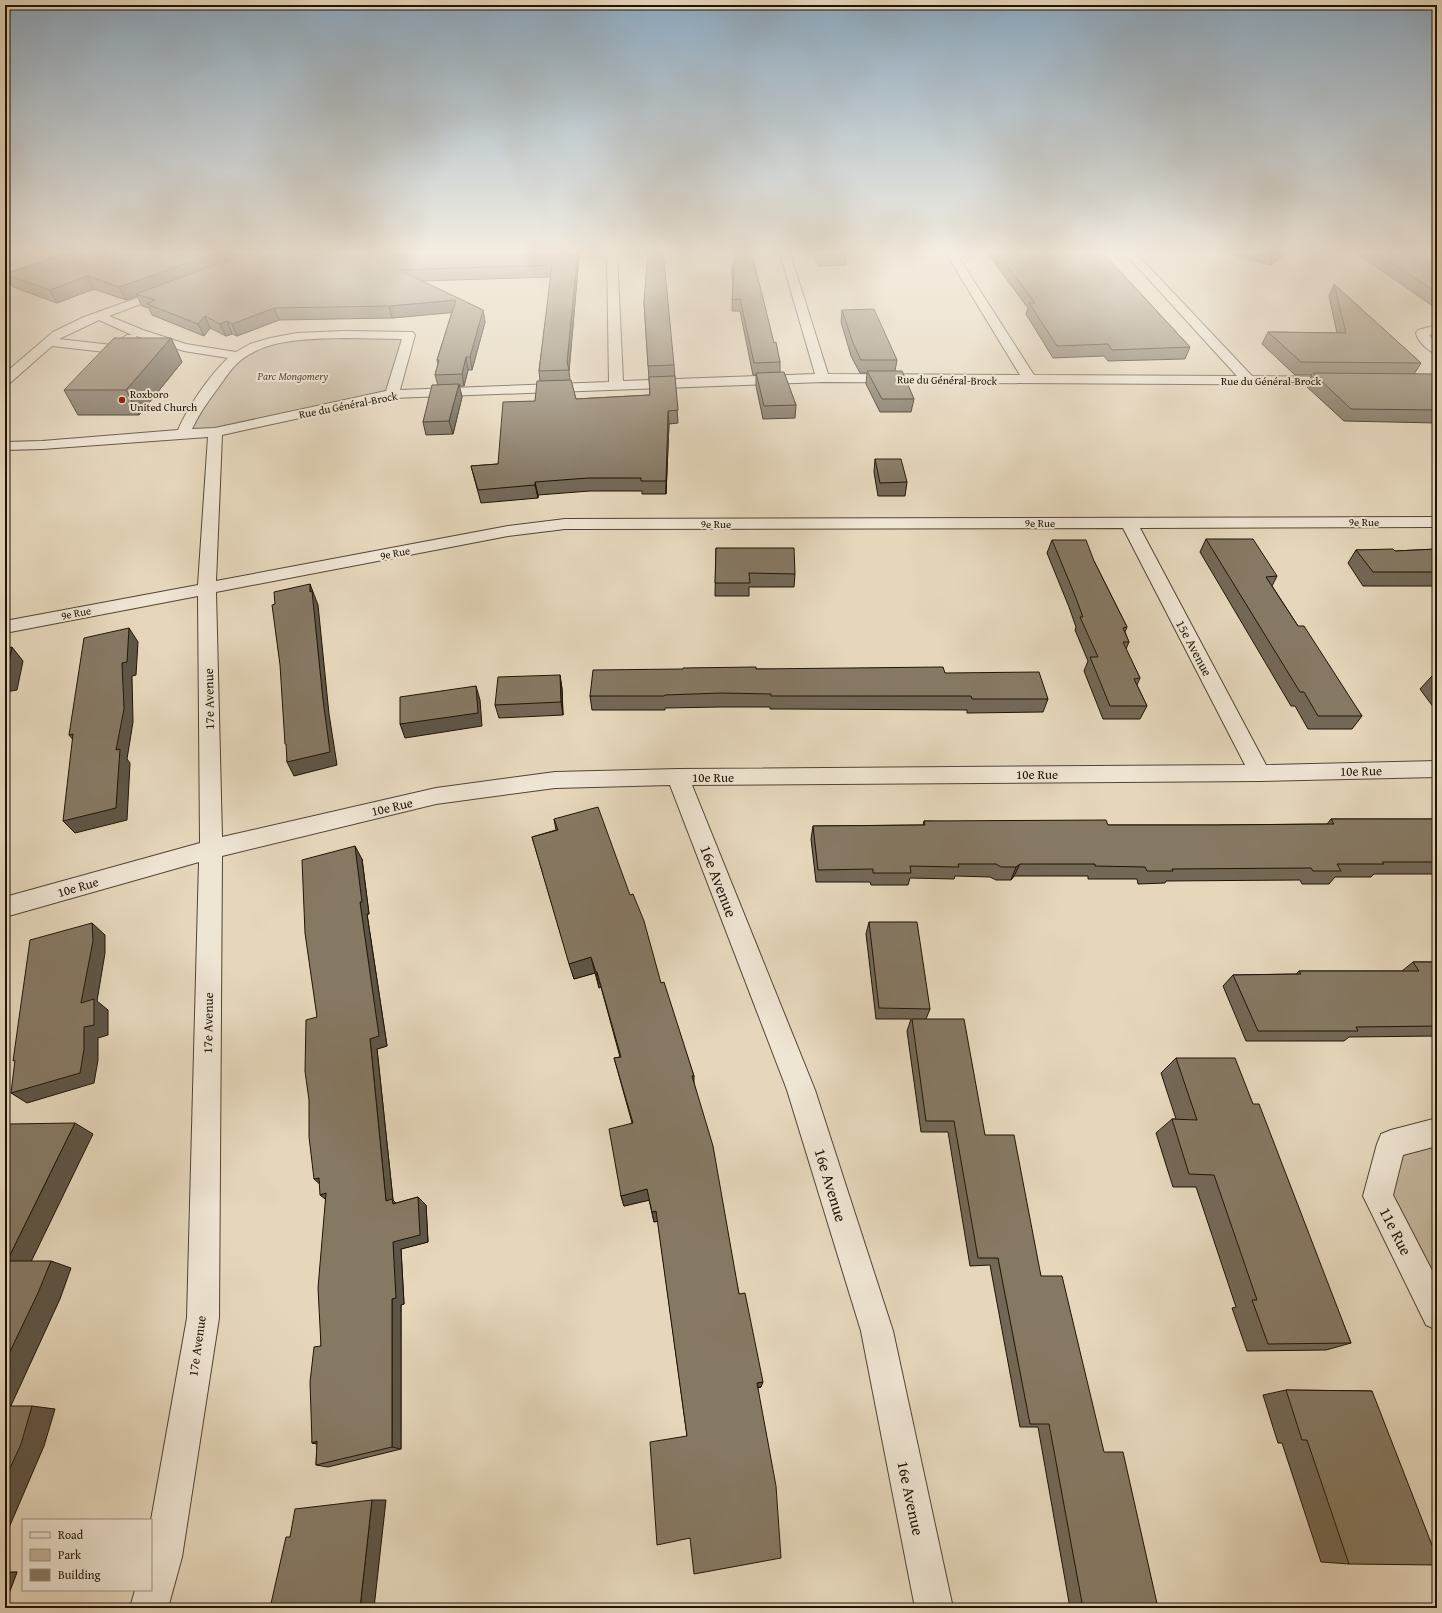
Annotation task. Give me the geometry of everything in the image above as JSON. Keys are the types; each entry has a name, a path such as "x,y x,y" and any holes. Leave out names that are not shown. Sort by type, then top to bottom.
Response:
{"street":[{"path":"5,380 10,371 57,335 79,325"},
{"path":"121,325 139,333 184,347 238,356"},
{"path":"614,325 616,386"},
{"path":"807,325 823,378"},
{"path":"996,325 1030,380"},
{"path":"1198,325 1249,381"},
{"path":"1437,329 1422,333 1425,340 1437,350"},
{"path":"48,342 114,349 139,333"},
{"path":"183,435 194,411 224,369 238,356 251,348 290,337 329,334 409,335 392,394"},
{"name":"Rue du Général-Brock","path":"5,446 42,445 215,432 392,394 823,378 1351,381"},
{"name":"17e Avenue","path":"149,1608 163,1557 203,1318 211,849 207,588 215,432"},
{"name":"9e Rue","path":"5,627 508,531 565,524 1437,522"},
{"name":"15e Avenue","path":"1129,523 1260,773"},
{"name":"10e Rue","path":"5,907 211,849 436,796 555,780 678,777 1260,773 1437,769"},
{"name":"16e Avenue","path":"678,777 801,1090 877,1331 934,1608"},
{"name":"11e Rue","path":"1437,1132 1391,1144 1378,1196 1437,1314"}],"green space":[{"name":"Parc Mongomery","path":"403,334 392,394 183,435 226,369 247,354 283,339"},
{"path":"1437,1133 1437,1314 1378,1196 1388,1154"}],"building":[{"path":"448,325 479,325 470,357 466,357 462,374 435,375 439,360 437,360"},
{"path":"545,325 571,325 567,362 569,370 539,371"},
{"path":"645,325 670,325 674,365 648,366"},
{"path":"746,325 770,325 774,343 776,342 780,362 754,363"},
{"path":"847,325 881,325 897,360 861,360"},
{"path":"1044,325 1170,325 1190,347 1112,350 1108,344 1057,346"},
{"path":"1344,325 1379,325 1421,363 1301,362 1268,332 1346,333"},
{"path":"114,338 171,338 126,390 64,390"},
{"path":"867,371 902,371 914,399 882,399"},
{"path":"784,372 796,405 764,406 756,373"},
{"path":"1313,373 1433,374 1437,378 1437,410 1351,409"},
{"path":"675,376 678,410 668,411 666,481 641,481 641,478 588,478 535,482 535,485 478,490 471,466 498,464 503,402 535,401 537,381 571,380 576,399 650,395 649,377"},
{"path":"459,384 449,421 423,422 432,385"},
{"path":"875,459 901,459 907,482 880,483"},
{"path":"1206,539 1253,539 1277,576 1266,577 1298,626 1304,626 1362,716 1318,716 1304,692 1300,692"},
{"path":"1052,540 1086,540 1094,561 1127,627 1123,628 1129,642 1123,642 1140,678 1134,679 1147,706 1110,706 1090,657 1098,657 1080,617 1083,617"},
{"path":"716,548 794,548 795,574 749,573 750,583 715,583"},
{"path":"1393,549 1395,551 1437,549 1437,572 1373,572 1356,550"},
{"path":"310,584 330,752 287,762 280,665 272,605 275,604 274,592"},
{"path":"129,628 127,662 122,663 124,709 116,750 120,749 116,808 63,821 73,734 69,735 84,638"},
{"path":"12,647 6,676 5,676 5,649"},
{"path":"756,667 756,669 943,667 945,673 1039,672 1048,699 972,699 971,696 771,696 771,694 721,693 664,696 590,696 593,670"},
{"path":"560,675 561,702 495,705 498,677"},
{"path":"1432,676 1437,676 1437,683"},
{"path":"476,686 478,713 400,724 400,697"},
{"path":"598,807 630,895 633,894 644,921 661,983 664,982 694,1076 692,1076 713,1146 739,1294 745,1293 763,1382 757,1383 776,1486 781,1558 694,1574 690,1538 657,1545 650,1442 687,1436 656,1211 652,1212 647,1189 621,1196 609,1129 633,1123 614,1058 621,1057 597,972 591,957 569,964 532,837 558,830 554,819"},
{"path":"1331,819 1437,819 1437,862 1337,864 1341,871 1313,871 1311,868 1172,869 1173,871 1147,871 1145,867 1095,866 1095,864 1020,864 1016,867 1001,867 996,864 958,864 959,867 910,866 911,873 873,873 873,869 818,870 813,826 925,825 924,821 1106,820 1108,825 1334,824"},
{"path":"355,846 362,902 360,902 379,1036 370,1039 386,1201 392,1199 393,1204 418,1197 420,1235 393,1242 396,1298 392,1299 392,1447 316,1465 317,1441 312,1443 310,1382 314,1347 321,1346 318,1288 326,1193 320,1195 319,1178 314,1179 309,1137 309,1100 305,1071 306,1020 317,1017 305,933 302,860"},
{"path":"869,922 917,922 930,1009 879,1008"},
{"path":"92,923 93,941 81,1003 94,999 94,1025 84,1027 84,1049 80,1073 11,1093 15,1060 13,1061 30,940"},
{"path":"1413,962 1437,962 1437,1026 1356,1027 1358,1031 1258,1031 1233,975 1301,974 1299,971 1419,971"},
{"path":"912,1019 964,1019 985,1135 1014,1135 1041,1276 1062,1276 1104,1452 1123,1452 1158,1608 1083,1608 1049,1424 1030,1424 998,1258 978,1258 954,1121 926,1121"},
{"path":"1176,1058 1235,1058 1253,1104 1259,1104 1351,1343 1268,1344 1252,1300 1257,1300 1214,1175 1189,1174 1172,1119 1197,1120"},
{"path":"75,1123 7,1261 51,1261 38,1293 5,1362 5,1129 8,1124"},
{"path":"1286,1390 1372,1391 1437,1558 1437,1565 1349,1564 1307,1440 1302,1440"},
{"path":"5,1406 32,1406 21,1444 5,1479"},
{"path":"372,1500 360,1608 270,1608 286,1537 290,1537 295,1509"}],"place":[{"name":"Roxboro United Church","path":"122,400"}]}
